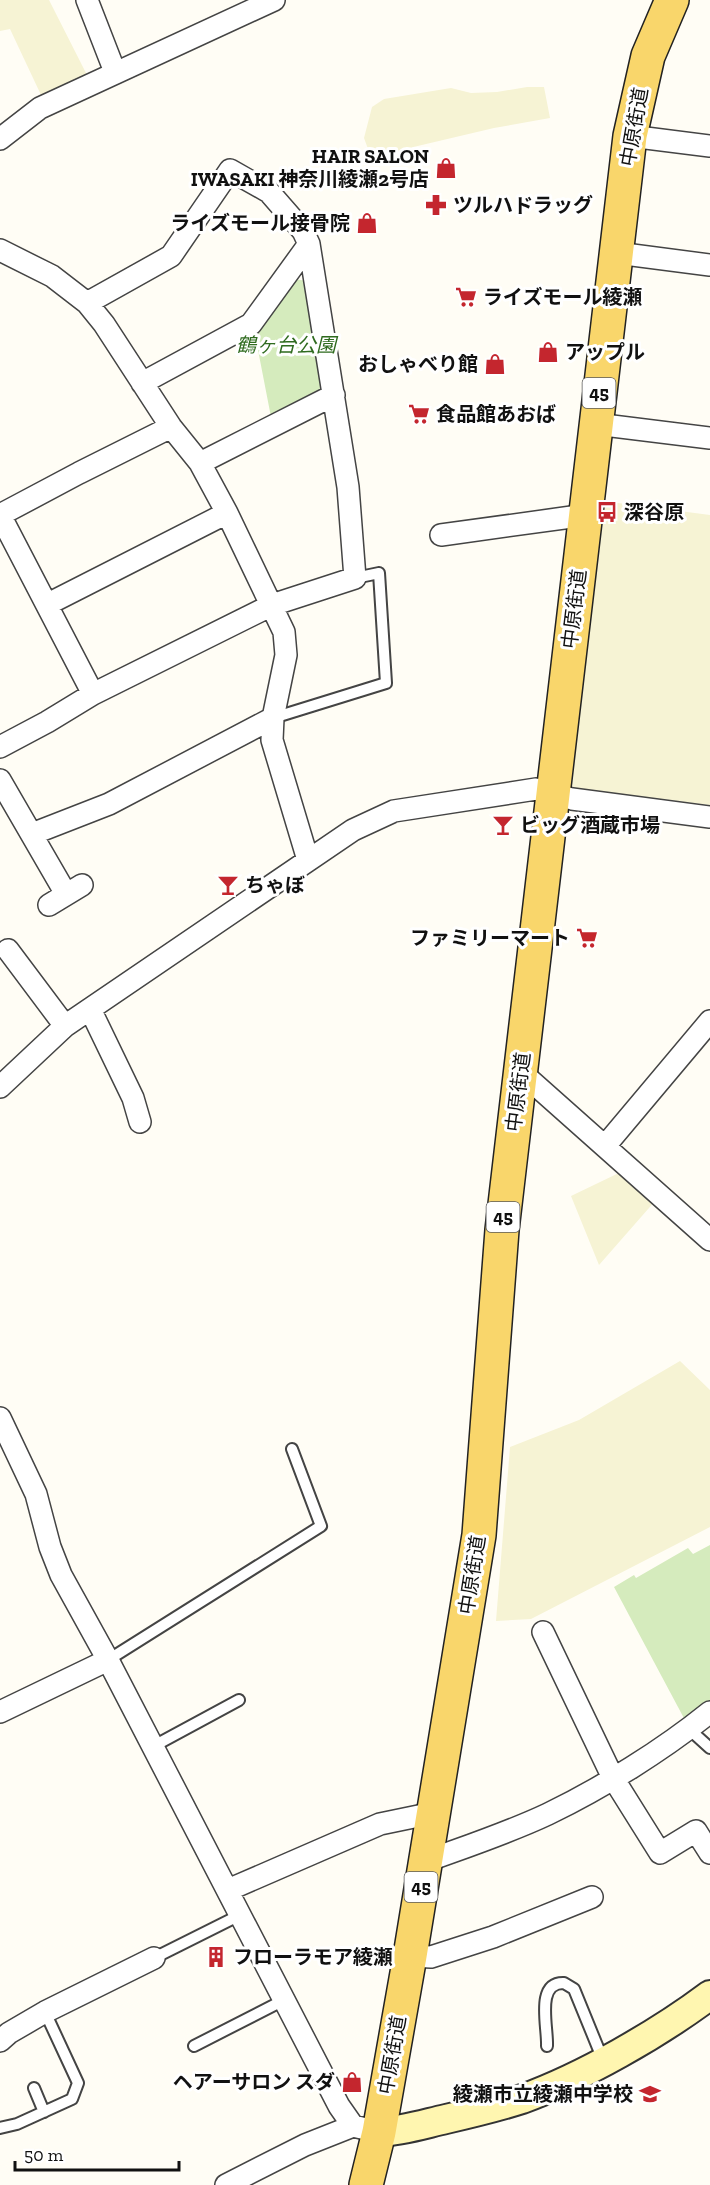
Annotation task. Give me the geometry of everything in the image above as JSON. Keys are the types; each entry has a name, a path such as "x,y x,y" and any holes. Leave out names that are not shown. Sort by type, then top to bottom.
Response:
{"main road":[{"name":"中原街道","path":"366,2185 366,2129 410,1956 479,1535 502,1230 630,136 648,56 672,0"}],"street":[{"path":"87,0 115,72"},
{"path":"0,139 40,108 274,0"},
{"path":"630,136 710,146"},
{"path":"0,747 93,694 272,605 355,578 348,487 309,244 303,231 269,192 230,170 171,256 87,303"},
{"path":"142,383 251,324 309,244"},
{"path":"0,250 52,276 87,303 104,324 171,427 200,463 227,513 284,632 286,655 273,718 272,740 308,860"},
{"path":"617,253 710,265"},
{"path":"200,463 334,394"},
{"path":"596,424 710,438"},
{"path":"93,694 0,514 171,427"},
{"path":"48,604 227,513"},
{"path":"441,535 586,515"},
{"path":"32,834 108,804 273,718"},
{"path":"0,780 66,895"},
{"path":"0,1087 64,1026 353,830 394,812 537,789 572,800 710,817"},
{"path":"8,950 64,1026"},
{"path":"90,1009 133,1098 140,1122"},
{"path":"605,1146 710,1021"},
{"path":"521,1072 710,1240"},
{"path":"1,1425 36,1494 50,1547 61,1575 108,1660 151,1747 228,1890 339,2106 366,2129"},
{"path":"543,1632 613,1778 660,1853 696,1831 710,1853"},
{"path":"0,1712 108,1660"},
{"path":"424,1862 546,1815 613,1778 689,1729 710,1712"},
{"path":"228,1890 380,1824 434,1813"},
{"path":"410,1956 431,1957 493,1937 592,1897"},
{"path":"3,2031 154,1958"},
{"path":"234,2183 305,2145 366,2129 398,2131 522,2098 560,2077 603,2061 682,2016 710,1995"}],"lane":[{"path":"273,718 386,683 379,573 355,578"},
{"path":"108,1660 321,1526 292,1449"},
{"path":"151,1747 239,1700"},
{"path":"689,1729 710,1748"},
{"path":"154,1958 240,1915"},
{"path":"547,2046 545,1998 548,1989 564,1983 574,1989 603,2061"},
{"path":"194,2046 284,2000"},
{"path":"0,2128 17,2124 72,2099 78,2083 45,2012"},
{"path":"34,2088 44,2112"}],"shaded area":[{"path":"0,0 49,0 87,75 41,95 10,29 0,31"},
{"path":"544,87 550,118 494,128 371,157 364,138 372,107 384,99 451,88 471,93"},
{"path":"603,501 710,515 710,805 569,788"},
{"path":"623,1171 656,1200 599,1265 571,1196"},
{"path":"680,1361 710,1390 710,1527 531,1619 496,1621 510,1447 579,1420"}],"green space":[{"name":"鶴ヶ台公園","path":"294,279 307,281 323,383 318,394 271,417 258,350 248,333"},
{"path":"710,1545 710,1703 686,1722 614,1587 634,1575 636,1578 688,1548 693,1554"}],"place":[{"name":"HAIR SALON IWASAKI 神奈川綾瀬2号店","path":"446,168"},
{"name":"ツルハドラッグ","path":"436,205"},
{"name":"ライズモール接骨院","path":"367,223"},
{"name":"ライズモール綾瀬","path":"466,297"},
{"name":"アップル","path":"548,352"},
{"name":"おしゃべり館","path":"495,364"},
{"name":"食品館あおば","path":"419,414"},
{"name":"深谷原","path":"607,512"},
{"name":"ビッグ酒蔵市場","path":"503,825"},
{"name":"ちゃぼ","path":"228,885"},
{"name":"ファミリーマート","path":"587,938"},
{"name":"フローラモア綾瀬","path":"216,1957"},
{"name":"ヘアーサロン スダ","path":"352,2082"},
{"name":"綾瀬市立綾瀬中学校","path":"650,2094"}]}
